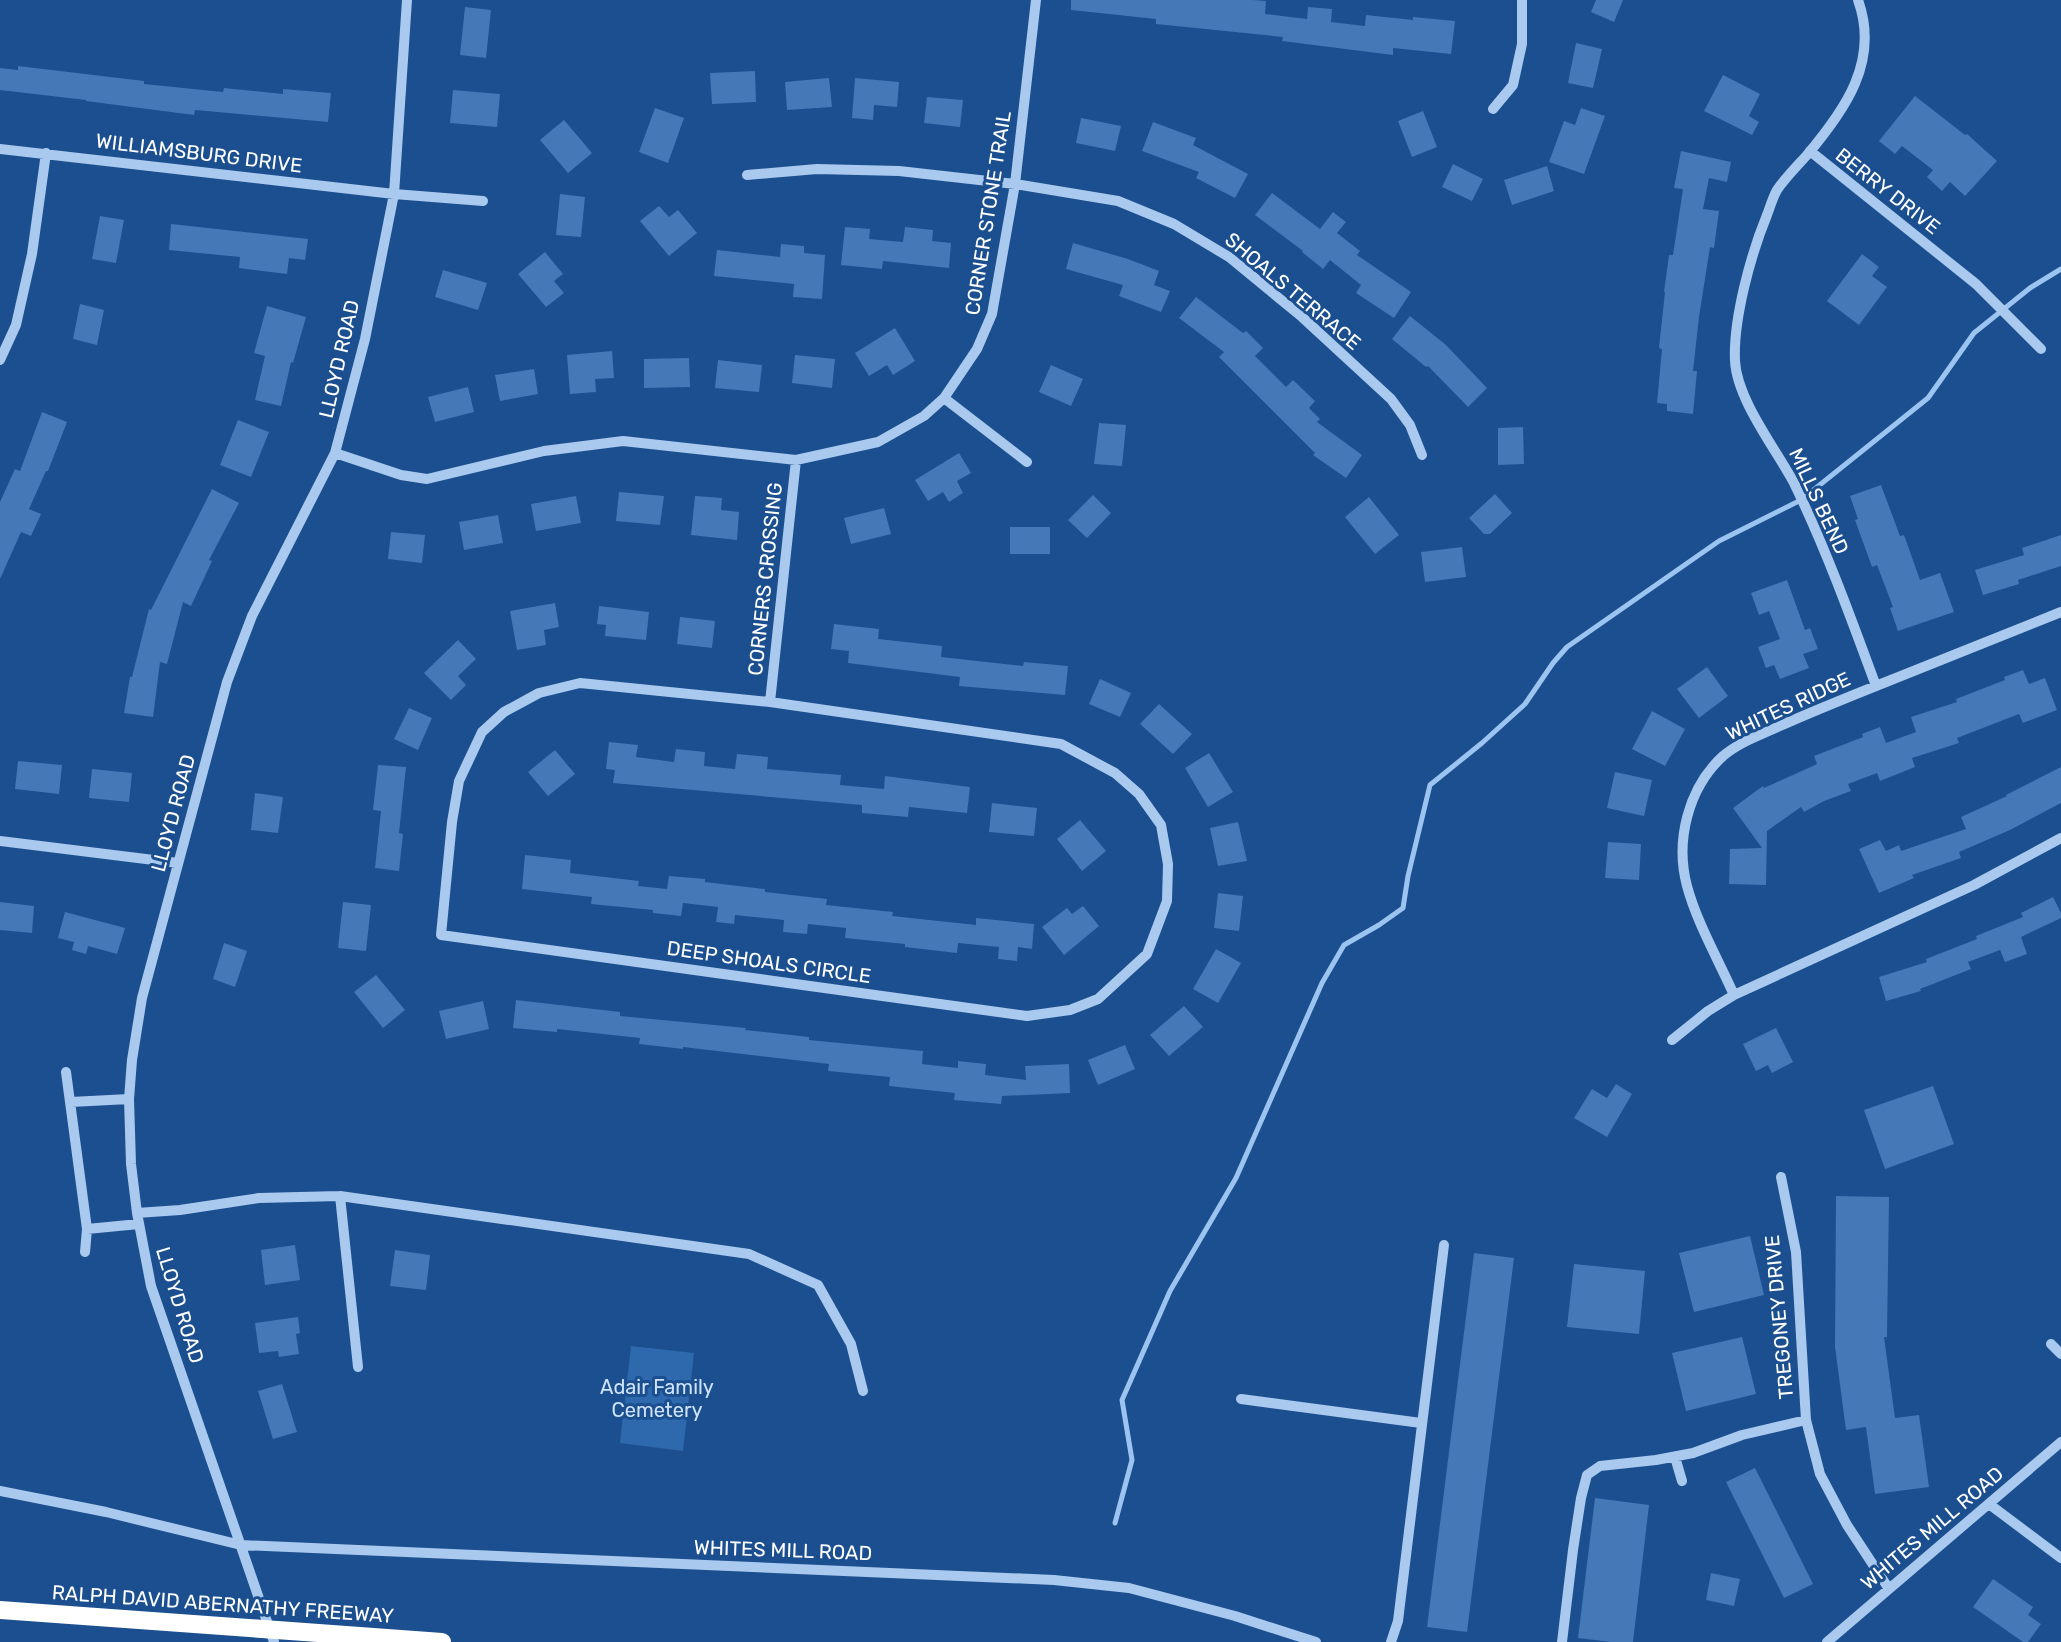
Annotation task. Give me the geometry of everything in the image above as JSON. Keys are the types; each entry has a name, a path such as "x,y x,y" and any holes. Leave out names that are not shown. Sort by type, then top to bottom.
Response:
{"highway":[{"name":"RALPH DAVID ABERNATHY FREEWAY","path":"0,1610 442,1642"}],"street":[{"name":"LLOYD ROAD","path":"274,1642 151,1286 130,1164 129,1099 132,1060 142,998 226,682 252,616 335,453 364,339 394,195 407,0"},
{"name":"CORNER STONE TRAIL","path":"335,453 401,475 427,479 544,451 623,441 796,460 878,442 924,416 944,398 978,349 992,315 1014,184 1036,0"},
{"path":"1493,109 1513,85 1522,44 1522,0"},
{"name":"BERRY DRIVE","path":"1858,0 1866,44 1859,76 1835,118 1810,151 1976,284 2041,349"},
{"name":"WILLIAMSBURG DRIVE","path":"0,149 394,195 483,201"},
{"name":"MILLS BEND","path":"1810,151 1777,191 1763,225 1749,269 1736,337 1735,363 1739,381 1747,398 1793,482 1823,549 1876,686"},
{"path":"0,360 16,325 32,254 46,153"},
{"name":"SHOALS TERRACE","path":"747,175 817,169 899,171 1014,184 1118,201 1174,224 1228,257 1302,317 1391,399 1410,425 1422,455"},
{"path":"944,398 1027,462"},
{"name":"CORNERS CROSSING","path":"770,702 796,460"},
{"path":"1876,686 2061,612"},
{"name":"DEEP SHOALS CIRCLE","path":"580,683 770,702 1061,744 1115,773 1139,794 1161,825 1168,864 1167,901 1147,954 1098,999 1070,1010 1027,1016 441,935 452,822 459,781 482,732 504,712 539,693 580,683"},
{"name":"WHITES RIDGE","path":"1734,994 1693,905 1683,863 1684,827 1697,792 1713,767 1737,747 1791,721 1876,686"},
{"path":"1672,1040 1708,1011 1734,994 1974,885 2061,838"},
{"path":"0,841 178,863"},
{"path":"66,1072 87,1229 85,1252"},
{"path":"71,1102 129,1099"},
{"name":"TREGONEY DRIVE","path":"1780,1177 1796,1252 1806,1420 1820,1474 1847,1525 1889,1589"},
{"path":"87,1229 180,1210 259,1198 340,1196 749,1254 818,1285 851,1344 863,1391"},
{"path":"340,1196 358,1367"},
{"path":"1391,1642 1398,1621 1444,1245"},
{"path":"2051,1344 2061,1354"},
{"path":"1241,1399 1421,1423"},
{"name":"TREGONEY DRIVE","path":"1562,1642 1573,1550 1587,1475 1600,1466 1628,1464 1693,1453 1742,1435 1806,1420"},
{"name":"WHITES MILL ROAD","path":"1827,1642 2061,1442"},
{"path":"1675,1456 1682,1481"},
{"name":"WHITES MILL ROAD","path":"0,1491 106,1512 241,1545 1054,1580 1129,1588 1235,1616 1316,1642"},
{"path":"1989,1504 2061,1558"}],"green space":[{"name":"Adair Family Cemetery","path":"631,1346 694,1353 683,1451 620,1443"}],"building":[{"path":"1071,0 1266,1 1265,14 1307,19 1308,7 1332,9 1331,22 1365,26 1366,15 1413,20 1413,17 1455,21 1451,54 1393,48 1393,55 1282,41 1283,37 1156,24 1156,19 1071,10"},
{"path":"1596,0 1623,0 1614,22 1591,12"},
{"path":"465,7 491,10 486,58 460,55"},
{"path":"1576,43 1602,49 1593,88 1568,83"},
{"path":"18,66 144,81 144,84 223,92 224,88 283,94 283,89 331,93 328,122 195,110 194,115 0,90 0,68 18,70"},
{"path":"755,71 756,102 712,104 710,73"},
{"path":"1723,75 1760,94 1749,116 1759,122 1752,135 1704,111"},
{"path":"829,78 832,107 787,110 785,82"},
{"path":"855,78 899,82 897,107 874,105 873,120 852,118"},
{"path":"453,90 500,94 497,127 450,123"},
{"path":"1915,96 1965,135 1967,134 1997,161 1965,196 1950,182 1942,191 1927,177 1933,170 1902,146 1895,154 1879,141"},
{"path":"927,97 963,100 960,127 924,123"},
{"path":"655,108 684,118 668,163 639,152"},
{"path":"1581,108 1605,116 1584,174 1549,162 1564,121 1575,125"},
{"path":"1423,111 1437,147 1412,157 1398,121"},
{"path":"1081,118 1121,126 1115,151 1076,143"},
{"path":"564,120 592,153 568,173 540,140"},
{"path":"1153,122 1196,138 1193,145 1248,174 1235,198 1196,178 1199,172 1142,151"},
{"path":"1681,151 1731,162 1727,182 1709,178 1703,209 1719,211 1714,248 1710,247 1699,317 1693,371 1697,371 1693,414 1667,411 1667,404 1657,403 1664,292 1669,255 1673,255 1683,189 1674,188"},
{"path":"1453,164 1483,179 1472,201 1442,187"},
{"path":"1547,166 1554,191 1512,205 1504,180"},
{"path":"1272,193 1320,229 1333,212 1346,222 1337,233 1360,251 1357,255 1411,292 1394,318 1356,293 1361,285 1330,260 1323,269 1255,215"},
{"path":"560,194 585,197 581,237 556,235"},
{"path":"659,206 669,217 678,210 697,233 669,256 640,221"},
{"path":"100,216 124,220 116,263 92,259"},
{"path":"171,224 308,239 305,260 289,258 287,274 239,268 240,257 169,250"},
{"path":"845,227 870,229 869,239 903,242 905,227 933,230 932,241 951,243 949,268 883,261 882,269 841,265"},
{"path":"1073,243 1128,259 1159,271 1154,285 1170,291 1161,312 1119,296 1123,285 1066,269"},
{"path":"781,244 804,246 804,253 825,255 822,299 793,297 794,284 714,276 717,250 780,257"},
{"path":"545,252 563,274 554,281 564,293 546,307 518,274"},
{"path":"1862,254 1879,267 1872,276 1887,287 1859,325 1827,301"},
{"path":"443,270 487,283 478,310 435,297"},
{"path":"1196,297 1243,333 1246,331 1263,348 1255,356 1286,387 1293,380 1315,401 1309,408 1320,419 1317,422 1362,455 1346,478 1313,455 1315,453 1219,357 1224,352 1179,318"},
{"path":"80,304 104,310 97,345 73,339"},
{"path":"267,306 306,317 293,363 291,362 281,406 255,400 265,356 254,353"},
{"path":"1410,316 1446,345 1487,388 1468,407 1428,366 1426,367 1392,339"},
{"path":"895,328 915,361 893,375 887,365 869,376 855,353"},
{"path":"612,351 614,378 595,379 596,392 570,394 567,355"},
{"path":"795,355 835,359 832,388 792,383"},
{"path":"689,358 690,387 644,388 644,359"},
{"path":"718,360 762,365 759,392 715,388"},
{"path":"1051,365 1083,379 1071,406 1039,392"},
{"path":"534,369 538,394 500,401 495,375"},
{"path":"468,387 474,412 435,422 428,397"},
{"path":"42,412 67,422 48,471 29,509 41,514 31,536 21,532 0,579 0,502 15,469 20,471"},
{"path":"238,420 269,432 251,477 220,465"},
{"path":"1099,423 1126,425 1122,466 1094,464"},
{"path":"1523,427 1524,464 1498,465 1498,428"},
{"path":"959,453 971,473 957,481 963,493 949,502 943,492 928,501 915,480"},
{"path":"1881,485 1900,536 1904,535 1920,580 1940,573 1954,612 1898,631 1890,608 1893,607 1877,565 1872,567 1855,520 1858,519 1850,496"},
{"path":"212,489 239,503 209,560 212,561 191,606 183,602 167,664 160,662 153,717 124,713 130,677 132,677 149,609 151,610"},
{"path":"619,492 664,496 660,525 616,521"},
{"path":"1495,494 1512,513 1490,534 1484,534 1469,518"},
{"path":"1093,495 1111,513 1087,538 1068,520"},
{"path":"576,496 581,523 536,531 531,504"},
{"path":"695,496 722,498 721,510 739,512 737,540 691,535"},
{"path":"1369,497 1399,535 1375,554 1345,517"},
{"path":"884,508 891,534 851,544 844,518"},
{"path":"498,515 503,543 464,550 459,522"},
{"path":"1010,527 1050,527 1050,554 1010,554"},
{"path":"391,532 425,535 422,563 388,559"},
{"path":"2061,535 2061,566 2018,580 2019,584 1983,595 1975,570 2024,555 2022,548"},
{"path":"1462,547 1466,577 1425,582 1421,552"},
{"path":"1787,580 1805,630 1810,628 1818,649 1803,654 1809,668 1780,679 1774,665 1766,668 1758,647 1780,639 1769,611 1759,615 1751,593"},
{"path":"555,603 559,627 544,630 546,645 517,650 510,611"},
{"path":"599,606 649,612 646,640 605,636 606,625 597,624"},
{"path":"680,617 715,621 712,648 677,644"},
{"path":"834,624 879,629 878,639 942,646 941,657 1023,666 1024,662 1068,666 1065,695 959,686 960,677 848,663 849,651 831,649"},
{"path":"458,640 476,659 458,676 466,685 451,700 424,673"},
{"path":"1707,667 1728,696 1699,718 1677,689"},
{"path":"2023,670 2029,684 2045,678 2057,710 2023,723 2019,714 1957,738 1959,743 1912,758 1915,767 1880,781 1877,773 1848,784 1851,791 1824,801 1804,812 1801,807 1767,831 1766,885 1729,884 1730,849 1762,848 1733,808 1763,786 1764,788 1817,764 1814,756 1863,737 1862,734 1880,727 1886,743 1916,732 1911,717 1957,702 1956,699 2005,680 2004,677"},
{"path":"1100,679 1131,693 1120,717 1089,704"},
{"path":"1159,704 1192,734 1173,754 1140,724"},
{"path":"409,708 432,718 418,750 394,739"},
{"path":"1652,711 1685,729 1665,766 1632,749"},
{"path":"609,742 638,745 636,757 674,762 676,749 705,752 704,766 735,769 737,754 768,757 767,769 841,775 840,785 884,789 885,776 970,787 967,813 909,807 908,817 862,813 862,805 613,783 615,770 606,769"},
{"path":"555,750 575,774 548,796 528,772"},
{"path":"1209,753 1233,792 1208,807 1185,768"},
{"path":"18,761 62,765 59,794 15,789"},
{"path":"378,765 406,767 399,833 403,834 399,871 375,868 381,811 373,810"},
{"path":"2061,767 2061,803 2010,830 1959,852 1961,858 1912,875 1914,878 1879,893 1859,849 1880,840 1886,851 1899,845 1901,851 1966,829 1961,817"},
{"path":"92,769 132,773 129,802 89,798"},
{"path":"1615,772 1652,780 1644,816 1607,808"},
{"path":"255,793 283,797 278,833 251,830"},
{"path":"992,803 1037,808 1034,836 989,832"},
{"path":"1080,820 1106,851 1082,871 1057,839"},
{"path":"1238,822 1247,861 1218,866 1210,828"},
{"path":"1608,842 1641,844 1639,880 1605,878"},
{"path":"525,855 571,860 570,873 639,881 638,886 667,889 669,876 705,879 705,882 765,889 765,892 827,899 826,905 893,912 892,916 976,925 976,918 1034,924 1032,949 1018,947 1017,961 998,959 999,947 958,943 957,953 905,947 905,944 845,938 846,928 808,924 807,934 783,932 784,920 735,915 734,924 716,922 718,907 683,903 681,916 653,913 653,910 591,904 592,897 522,889"},
{"path":"1218,893 1243,896 1239,931 1214,928"},
{"path":"2053,897 2061,918 2021,937 2027,954 2005,962 2000,950 1968,962 1971,969 1920,989 1921,991 1886,1001 1879,977 1927,962 1926,959 1977,939 1976,936 2023,917 2021,913"},
{"path":"0,902 34,906 32,933 0,930"},
{"path":"343,902 371,905 366,951 338,948"},
{"path":"1083,906 1099,926 1064,955 1042,927 1067,908 1072,914"},
{"path":"65,912 125,928 117,954 88,946 86,954 72,950 74,942 58,938"},
{"path":"224,943 247,951 235,987 213,979"},
{"path":"1216,949 1241,963 1218,1003 1193,989"},
{"path":"376,975 405,1010 383,1028 354,992"},
{"path":"516,1000 620,1012 620,1016 746,1028 745,1030 809,1037 809,1040 923,1051 922,1064 958,1068 958,1061 986,1064 985,1075 1026,1080 1025,1066 1069,1064 1070,1093 1002,1096 1001,1104 954,1100 955,1093 889,1086 890,1077 828,1071 829,1064 639,1044 640,1038 557,1029 557,1032 513,1028"},
{"path":"483,1001 489,1029 446,1039 439,1011"},
{"path":"1184,1006 1203,1027 1169,1056 1150,1035"},
{"path":"1776,1028 1793,1062 1772,1073 1768,1065 1756,1071 1743,1044"},
{"path":"1125,1045 1135,1069 1098,1085 1088,1060"},
{"path":"1616,1084 1632,1094 1607,1137 1574,1118 1592,1089 1607,1098"},
{"path":"1933,1086 1954,1144 1885,1169 1864,1110"},
{"path":"1836,1196 1889,1197 1887,1337 1884,1337 1895,1418 1919,1415 1929,1487 1875,1494 1866,1427 1846,1430 1835,1347"},
{"path":"1750,1236 1764,1295 1694,1312 1679,1253"},
{"path":"295,1245 300,1280 265,1285 261,1250"},
{"path":"395,1250 430,1255 426,1290 390,1286"},
{"path":"1474,1253 1514,1258 1467,1632 1427,1627"},
{"path":"1574,1264 1645,1271 1639,1334 1567,1327"},
{"path":"298,1317 300,1333 296,1334 299,1354 279,1357 278,1351 259,1353 255,1323"},
{"path":"1742,1337 1756,1394 1686,1411 1672,1353"},
{"path":"282,1384 297,1432 273,1439 258,1391"},
{"path":"1755,1468 1813,1584 1784,1598 1726,1482"},
{"path":"1595,1498 1649,1505 1633,1642 1578,1638"},
{"path":"1711,1573 1740,1579 1734,1606 1706,1600"},
{"path":"1993,1579 2033,1607 2028,1615 2041,1624 2028,1642 2023,1642 1973,1607"}],"waterway":[{"path":"1115,1523 1132,1460 1122,1400 1170,1291 1236,1178 1322,983 1344,945 1403,908 1408,876 1430,785 1525,704 1567,647 1719,541 1801,500 1928,398 1974,333 2030,288 2061,269"}]}
